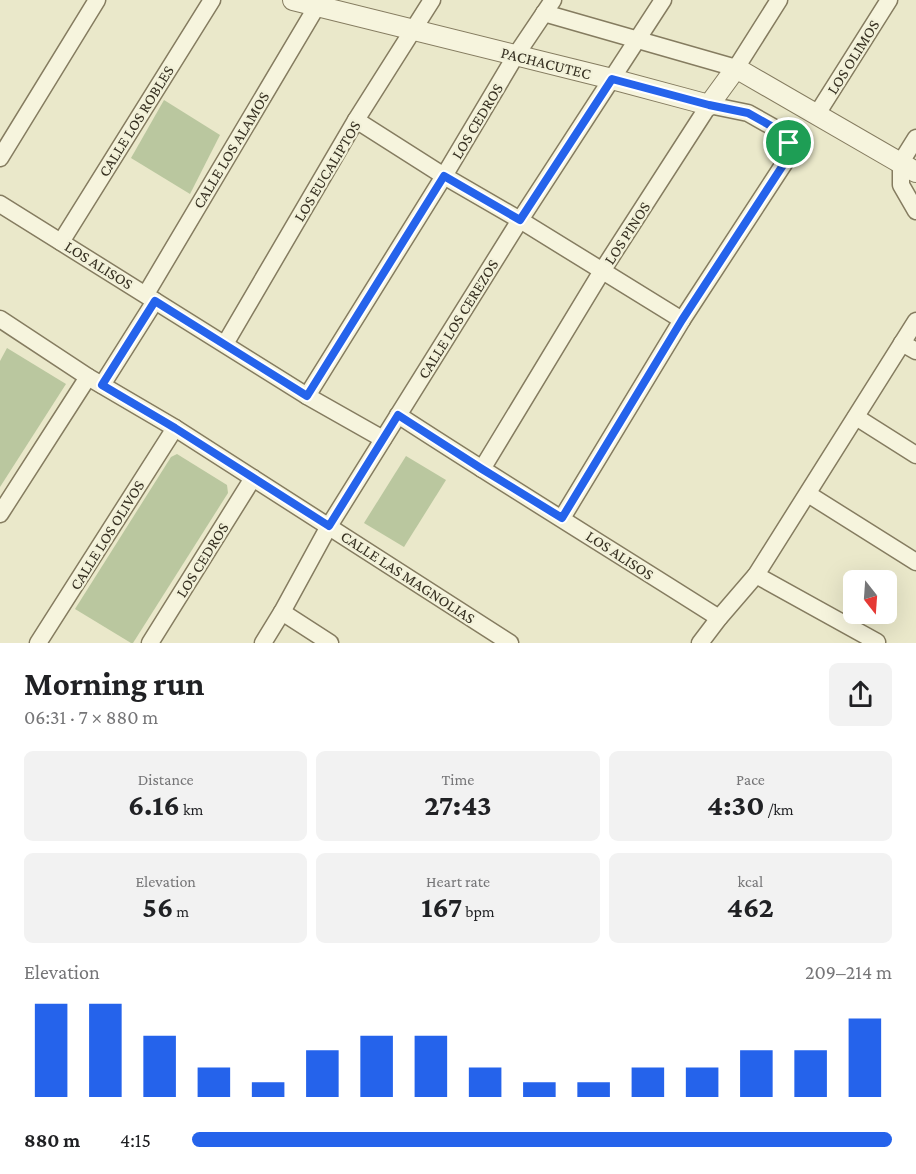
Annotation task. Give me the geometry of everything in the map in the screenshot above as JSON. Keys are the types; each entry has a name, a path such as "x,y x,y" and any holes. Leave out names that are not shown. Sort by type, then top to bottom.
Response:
{"street":[{"path":"0,158 97,0"},
{"name":"CALLE LOS ROBLES","path":"61,242 212,0"},
{"name":"PACHACUTEC","path":"293,0 748,113 780,131 789,143 789,156 682,320"},
{"name":"LOS EUCALIPTOS","path":"225,344 356,120 432,0"},
{"name":"CALLE LOS CEREZOS","path":"263,643 329,526 383,439 520,220 663,0"},
{"name":"LOS PINOS","path":"482,469 602,271 779,0"},
{"name":"LOS OLIMOS","path":"817,114 889,0"},
{"name":"CALLE LOS ALAMOS","path":"0,514 95,381 151,297 317,6"},
{"path":"548,7 637,40 736,68 909,167"},
{"name":"LOS CEDROS","path":"307,396 444,176 516,55 548,7"},
{"path":"356,120 682,320 562,518"},
{"path":"916,138 909,167 901,185 916,211"},
{"name":"LOS ALISOS","path":"0,204 307,396 383,439"},
{"path":"700,643 756,575 856,417 909,347 916,321"},
{"name":"CALLE LAS MAGNOLIAS","path":"2,327 175,428 510,643"},
{"name":"LOS ALISOS","path":"398,415 719,618"},
{"path":"856,417 916,455"},
{"name":"CALLE LOS OLIVOS","path":"38,643 175,428"},
{"name":"LOS CEDROS","path":"150,643 253,478"},
{"path":"808,494 916,562"},
{"path":"756,575 877,642"},
{"path":"282,612 330,643"}],"green space":[{"path":"164,100 220,135 190,194 131,158"},
{"path":"7,348 66,384 0,487 0,361"},
{"path":"177,454 227,485 228,493 131,643 75,609 171,457"},
{"path":"406,456 446,480 404,547 364,523"}],"route":[{"path":"612,79 748,113 780,131 789,143 789,156 682,320 562,518 398,415 329,526 175,428 102,385 155,301 307,396 444,176 520,220 612,79"}]}
